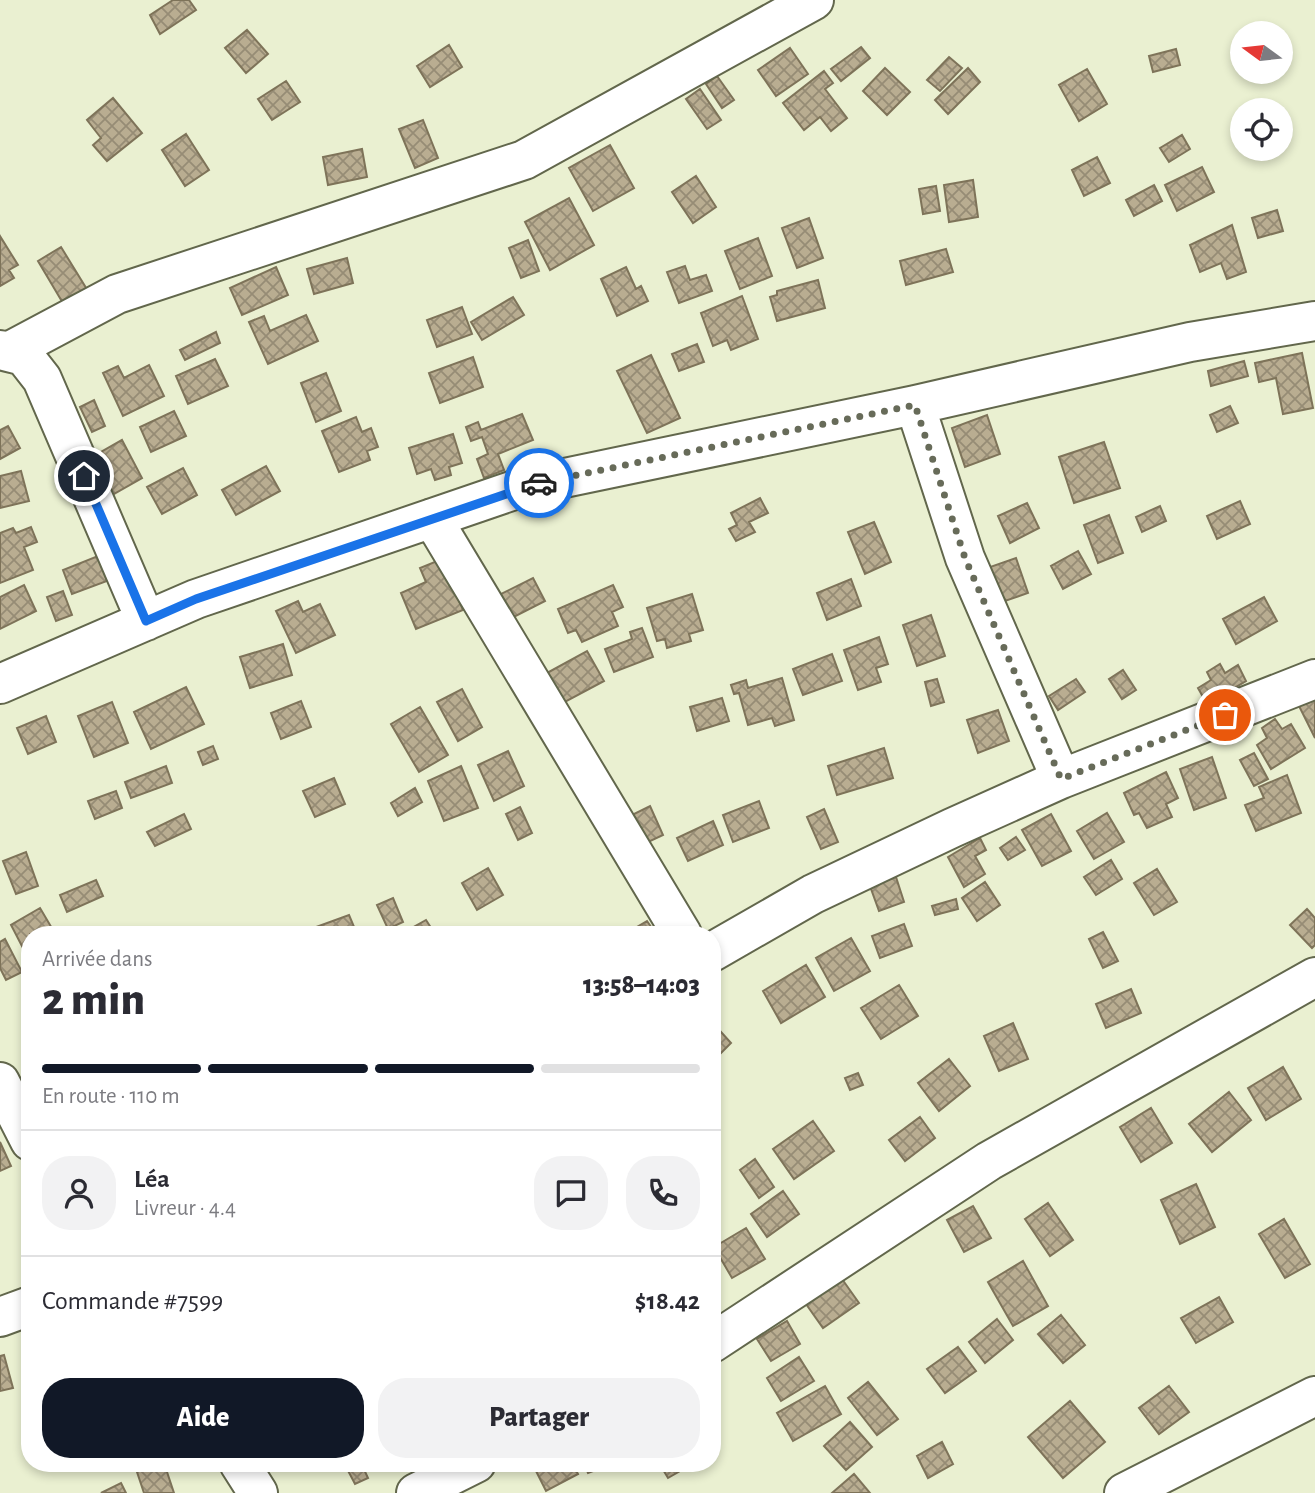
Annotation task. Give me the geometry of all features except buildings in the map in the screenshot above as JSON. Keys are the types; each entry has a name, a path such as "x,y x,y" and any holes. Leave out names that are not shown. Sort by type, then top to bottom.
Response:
{"street":[{"path":"5,350 117,294 524,160 814,0"},
{"path":"0,684 196,599 526,486 915,405 1191,342 1315,321"},
{"path":"5,350 24,356 42,379 146,621"},
{"path":"915,405 965,558 1061,779"},
{"path":"432,518 677,926"},
{"path":"721,947 813,894 1061,779 1315,679"},
{"path":"721,1337 989,1161 1315,977"},
{"path":"0,1082 21,1124"},
{"path":"0,1317 21,1309"},
{"path":"1124,1493 1315,1395"},
{"path":"244,1472 257,1493"},
{"path":"416,1493 458,1472"}],"way so far":[{"path":"539,483 915,405 965,558 1061,779 1225,715"}],"route":[{"path":"84,476 146,621 196,599 539,483"}]}
